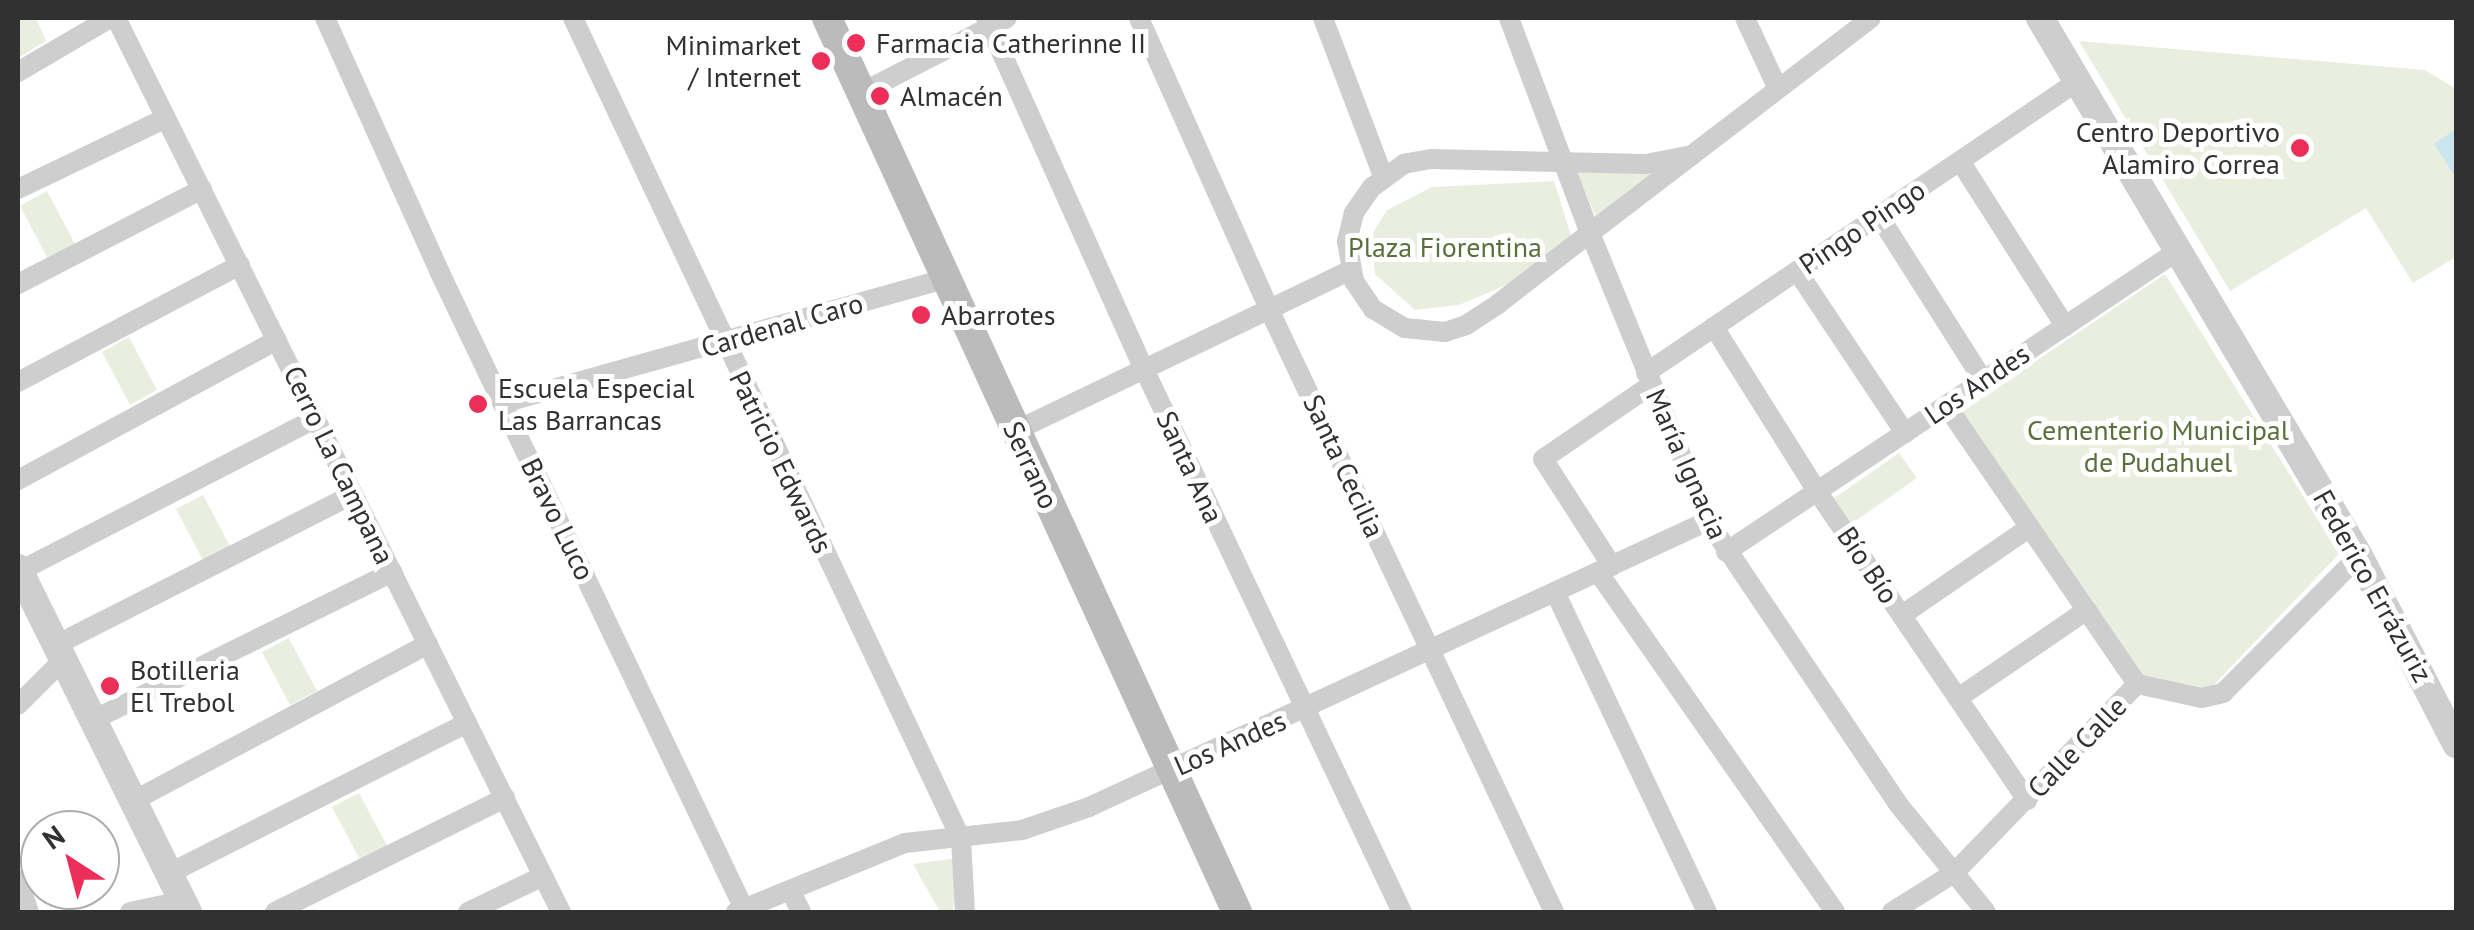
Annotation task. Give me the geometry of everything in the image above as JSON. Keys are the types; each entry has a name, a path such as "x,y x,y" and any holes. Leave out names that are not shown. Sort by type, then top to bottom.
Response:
{"main road":[{"name":"Serrano","path":"827,18 1236,912"}],"street":[{"path":"18,72 113,18"},
{"name":"Cerro La Campana","path":"113,18 561,912"},
{"name":"Bravo Luco","path":"325,18 740,911"},
{"name":"Patricio Edwards","path":"572,18 961,839 965,912"},
{"name":"Santa Cecilia","path":"1139,18 1270,310 1554,912"},
{"path":"1323,18 1383,176"},
{"name":"María Ignacia","path":"1509,18 1590,233 1708,521 1898,804 1986,912"},
{"path":"1746,18 1778,89"},
{"path":"1692,155 1646,164 1417,160 1383,176 1362,199 1350,227 1351,270 1365,299 1382,317 1418,331 1445,332 1488,311 1692,155 1778,89 1871,18"},
{"name":"Federico Errázuriz","path":"2040,18 2359,556 2456,744"},
{"path":"861,93 994,21"},
{"name":"Santa Ana","path":"994,21 1144,370 1402,912"},
{"name":"Pingo Pingo","path":"1605,569 1543,460 1714,327 2078,82"},
{"path":"18,189 166,118"},
{"path":"1960,162 2065,326"},
{"path":"18,284 202,189"},
{"path":"1879,216 1983,380"},
{"name":"Los Andes","path":"1726,552 2179,250"},
{"path":"18,382 240,265"},
{"path":"1016,431 1351,270"},
{"path":"1796,271 1905,432"},
{"name":"Cardenal Caro","path":"503,404 945,278"},
{"name":"Bío Bío","path":"1714,327 1817,491 2027,800"},
{"path":"18,480 277,340"},
{"path":"1946,405 2137,684"},
{"path":"130,912 185,907 18,571 316,418"},
{"path":"18,705 59,652 354,494"},
{"name":"Los Andes","path":"740,911 904,843 961,839 1045,824 1305,709 1708,521"},
{"path":"1902,616 2030,527"},
{"name":"Calle Calle","path":"1892,912 1954,874 2137,684 2202,698 2223,692 2359,556"},
{"path":"1605,569 1835,912"},
{"path":"92,720 392,572"},
{"path":"1555,592 1707,912"},
{"path":"1958,698 2087,610"},
{"path":"133,801 428,644"},
{"path":"168,874 467,723"},
{"path":"275,912 505,798"},
{"path":"468,912 543,876"},
{"path":"18,880 29,912"},
{"path":"790,890 801,912"}],"green space":[{"path":"18,18 36,18 46,41 18,58"},
{"name":"Centro Deportivo Alamiro Correa","path":"2079,41 2425,70 2456,89 2456,261 2454,258 2413,283 2366,208 2230,291"},
{"path":"1576,170 1654,172 1596,217"},
{"name":"Plaza Fiorentina","path":"1554,181 1572,239 1520,279 1459,305 1415,310 1375,274 1371,236 1387,210 1432,187"},
{"path":"47,191 75,244 48,259 20,206"},
{"name":"Cementerio Municipal de Pudahuel","path":"2165,274 2339,554 2208,691 2145,683 1959,413"},
{"path":"129,337 157,390 130,405 102,352"},
{"path":"1899,453 1917,478 1848,526 1830,501"},
{"path":"203,495 231,548 204,562 176,509"},
{"path":"289,638 317,691 290,705 262,652"},
{"path":"359,793 387,846 360,860 332,807"},
{"path":"958,858 953,912 940,912 913,864"}],"water":[{"path":"2456,129 2456,178 2434,144"}],"place":[{"name":"Farmacia Catherinne II","path":"856,43"},
{"name":"Minimarket / Internet","path":"821,61"},
{"name":"Almacén","path":"880,96"},
{"name":"Centro Deportivo Alamiro Correa","path":"2300,148"},
{"name":"Abarrotes","path":"921,315"},
{"name":"Escuela Especial Las Barrancas","path":"478,404"},
{"name":"Botilleria El Trebol","path":"110,686"}]}
